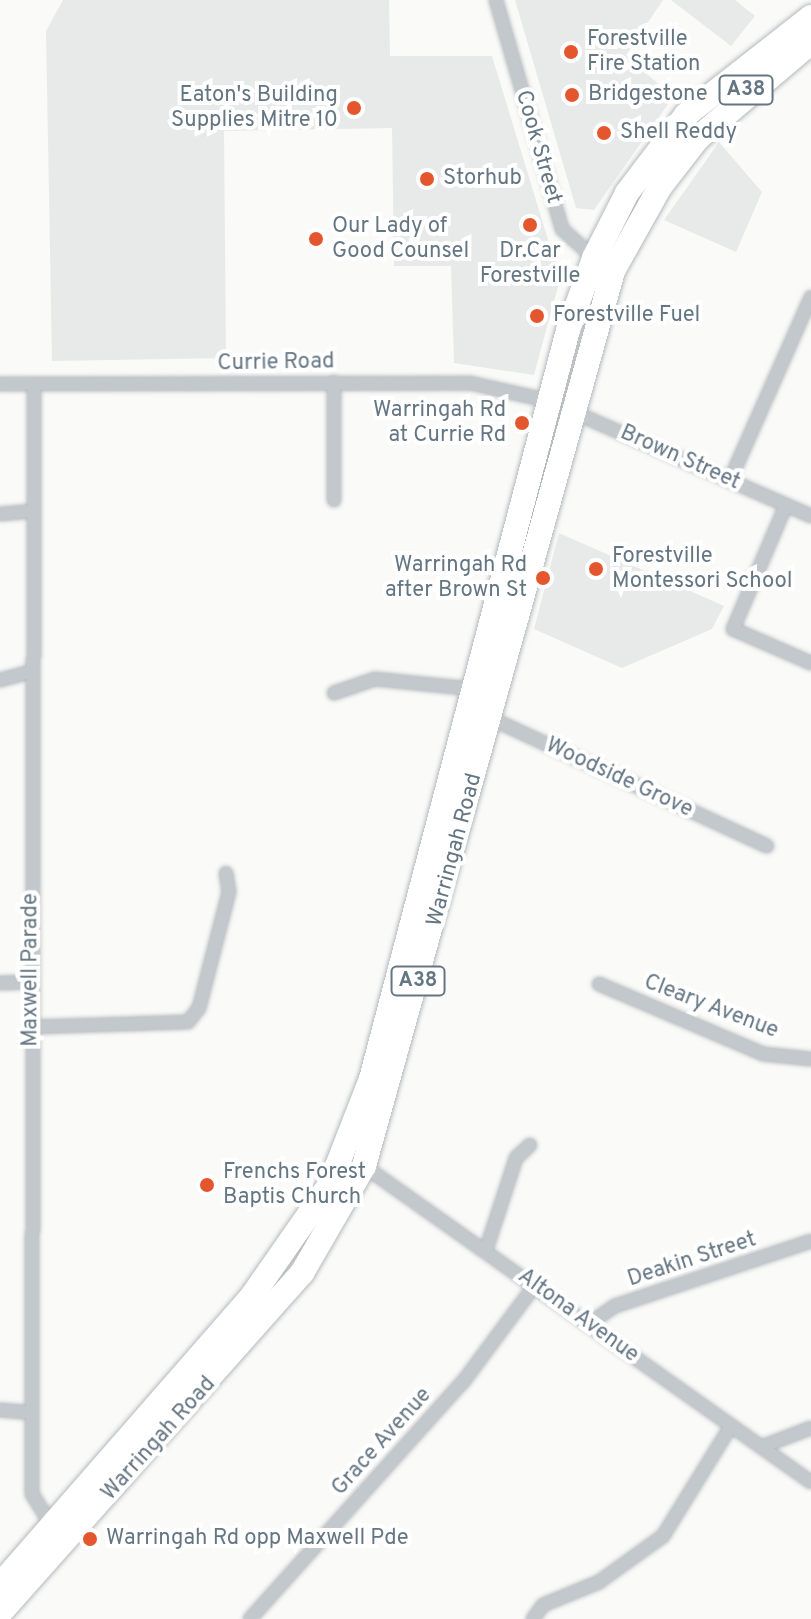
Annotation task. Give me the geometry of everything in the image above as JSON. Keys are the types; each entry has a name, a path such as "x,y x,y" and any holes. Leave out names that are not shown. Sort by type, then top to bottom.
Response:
{"highway":[{"name":"Warringah Road","path":"0,1585 60,1531 302,1273 364,1166 560,406 627,193 686,115 811,17"},
{"name":"Warringah Road","path":"604,265 698,138 811,42"},
{"name":"Warringah Road","path":"0,1613 60,1531 260,1286 312,1215 345,1149 483,704"},
{"name":"Altona Avenue","path":"345,1149 364,1166"}],"street":[{"name":"Cook Street","path":"496,0 562,229 604,265"},
{"path":"730,480 811,297"},
{"path":"334,382 334,500"},
{"name":"Currie Road","path":"0,384 470,383 560,406"},
{"name":"Maxwell Parade","path":"34,385 32,1500 60,1531"},
{"name":"Brown Street","path":"560,406 811,516"},
{"path":"786,505 733,629 811,663"},
{"path":"0,514 33,511"},
{"path":"0,680 33,671"},
{"name":"Woodside Grove","path":"334,693 375,679 483,704 767,846"},
{"path":"32,1027 188,1022 199,1008 229,892 226,873"},
{"path":"0,983 31,982"},
{"name":"Cleary Avenue","path":"599,984 763,1054 811,1059"},
{"path":"486,1250 516,1158 530,1145"},
{"name":"Altona Avenue","path":"364,1166 811,1482"},
{"name":"Deakin Street","path":"589,1324 615,1306 811,1241"},
{"name":"Grace Avenue","path":"250,1619 463,1382 535,1285"},
{"path":"0,1410 32,1413"},
{"path":"533,1619 543,1605 599,1582 663,1536 731,1426"},
{"path":"761,1447 811,1428"}],"shaded area":[{"path":"63,0 389,0 390,56 492,56 560,279 534,375 454,363 451,266 394,266 392,128 224,131 226,358 52,361 46,31"},
{"path":"515,0 663,0 626,55 673,97 594,210 576,208"},
{"path":"671,0 735,0 755,16 731,46"},
{"path":"719,142 762,192 736,252 664,220"},
{"name":"Forestville Montessori School","path":"559,533 724,606 712,629 622,668 534,629"}],"place":[{"name":"Forestville Fire Station","path":"571,52"},
{"name":"Bridgestone","path":"572,95"},
{"name":"Eaton's Building Supplies Mitre 10","path":"354,108"},
{"name":"Shell Reddy","path":"604,133"},
{"name":"Storhub","path":"427,179"},
{"name":"Dr.Car Forestville","path":"530,225"},
{"name":"Our Lady of Good Counsel","path":"316,239"},
{"name":"Forestville Fuel","path":"537,316"},
{"name":"Warringah Rd at Currie Rd","path":"522,423"},
{"name":"Forestville Montessori School","path":"596,569"},
{"name":"Warringah Rd after Brown St","path":"543,578"},
{"name":"Frenchs Forest Baptis Church","path":"207,1185"},
{"name":"Warringah Rd opp Maxwell Pde","path":"90,1539"}]}
